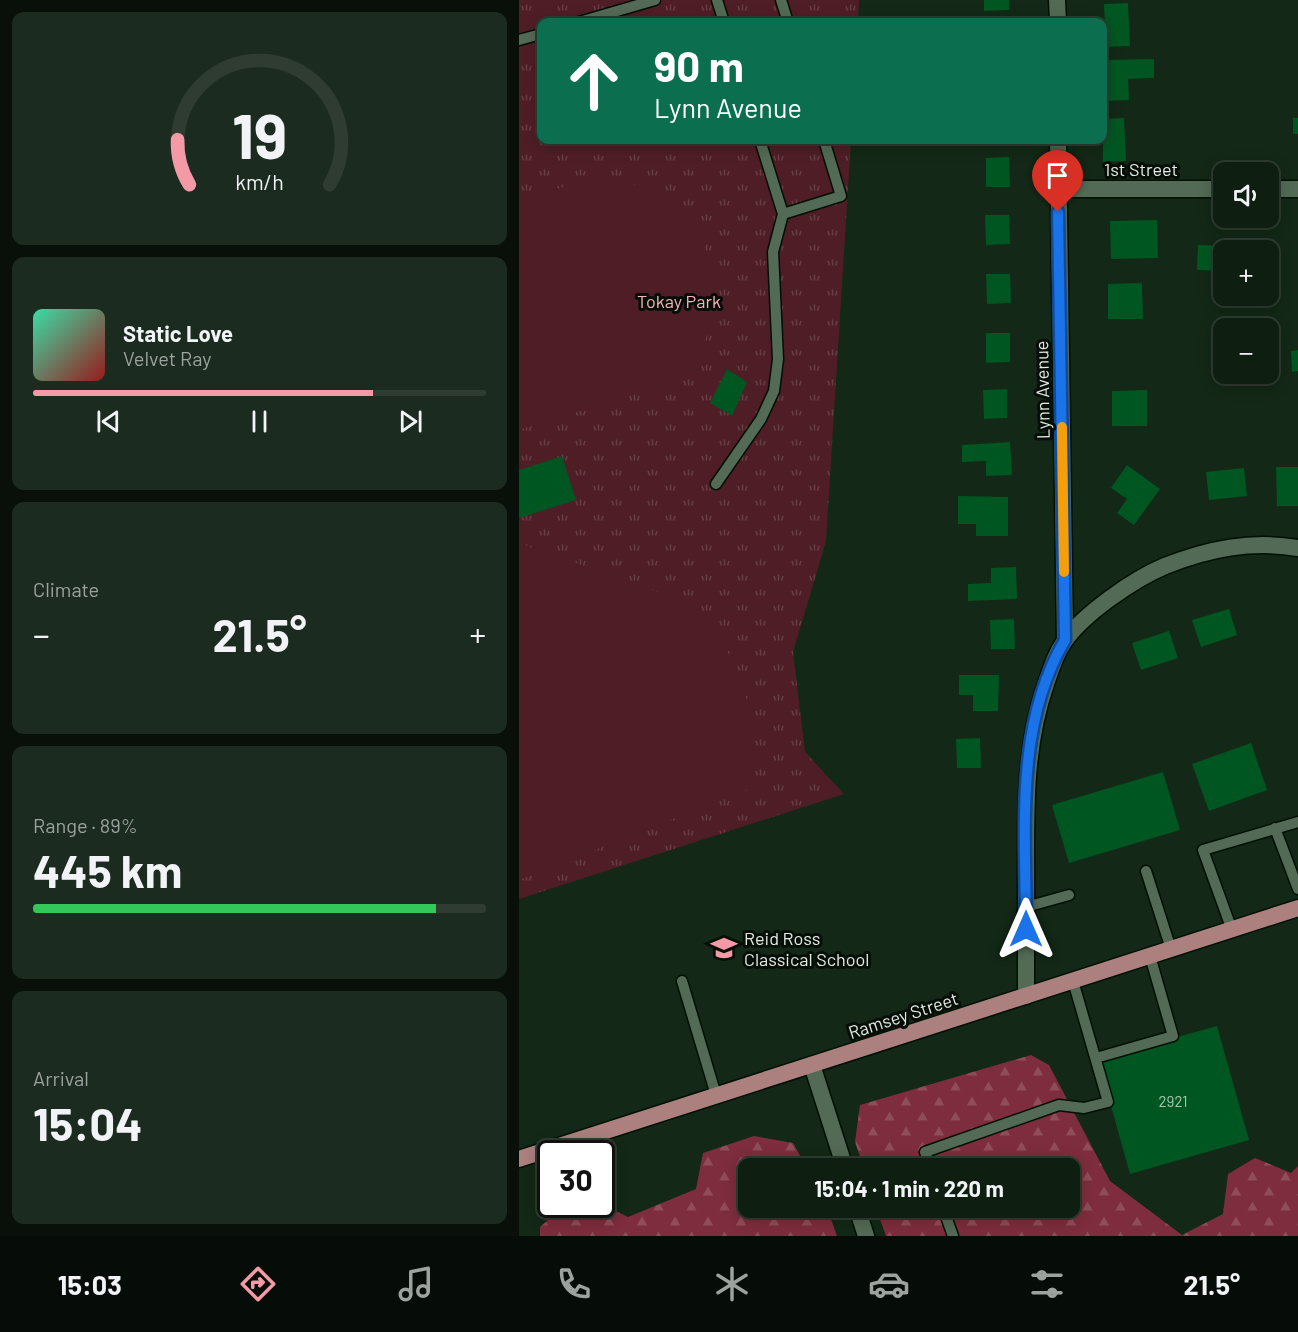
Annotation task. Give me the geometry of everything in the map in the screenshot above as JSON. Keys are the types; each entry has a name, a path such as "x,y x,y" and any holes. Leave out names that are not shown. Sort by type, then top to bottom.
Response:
{"main road":[{"name":"Ramsey Street","path":"519,1159 1298,908"}],"street":[{"path":"1057,0 1057,18"},
{"name":"Lynn Avenue","path":"1058,144 1065,640"},
{"name":"1st Street","path":"1058,189 1213,189"},
{"path":"1279,189 1298,189"},
{"path":"1026,996 1026,792 1029,753 1042,695 1056,655 1065,640 1104,603 1152,571 1193,555 1237,546 1266,545 1298,549"},
{"path":"812,1065 842,1158"},
{"path":"860,1218 866,1236"}],"lane":[{"path":"593,18 655,0"},
{"path":"717,0 723,18"},
{"path":"781,0 787,18"},
{"path":"519,40 537,35"},
{"path":"716,484 761,419 774,391 778,359 773,252 783,214 761,144"},
{"path":"783,214 841,196 825,144"},
{"path":"1231,930 1203,850 1298,822"},
{"path":"1275,828 1298,889"},
{"path":"1146,872 1171,949"},
{"path":"1026,907 1069,895"},
{"path":"1096,1058 1173,1036 1150,956"},
{"path":"682,981 716,1095"},
{"path":"927,1158 925,1152 1059,1105 1084,1108 1108,1102 1073,981"},
{"path":"947,1218 953,1236"}],"green space":[{"name":"Tokay Park","path":"519,0 859,0 858,18 537,18 537,144 851,144 826,541 793,652 805,752 844,794 519,899"},
{"path":"588,180 617,182 646,188 663,197 683,215 698,237 709,262 713,288 712,314 705,340 692,363 668,384 519,430 519,200"},
{"path":"519,543 678,599 723,640 751,711 751,788 519,880"},
{"path":"1031,1055 1049,1065 1110,1181 1182,1235 1223,1214 1228,1174 1255,1158 1291,1173 1298,1166 1298,1236 886,1236 880,1218 1080,1218 1080,1158 861,1158 855,1142 860,1105"},
{"path":"754,1136 793,1143 801,1158 738,1158 738,1218 831,1218 837,1236 540,1236 540,1227 550,1218 615,1218 615,1210 628,1217 696,1189 703,1153"}],"building":[{"path":"984,0 1009,0 1009,10 984,11"},
{"path":"1128,3 1130,46 1107,47 1107,18 1105,18 1104,4"},
{"path":"1154,59 1154,78 1128,79 1129,100 1107,101 1107,60"},
{"path":"1124,118 1126,161 1103,162 1103,144 1107,144 1107,119"},
{"path":"1293,118 1298,118 1298,134 1293,134"},
{"path":"1009,157 1010,187 986,187 986,158"},
{"path":"985,215 1009,215 1010,244 986,245"},
{"path":"1157,220 1158,258 1111,259 1110,221"},
{"path":"1198,245 1213,245 1213,271 1197,270"},
{"path":"986,274 1010,274 1011,303 987,304"},
{"path":"1142,283 1143,319 1108,319 1108,284"},
{"path":"986,333 1010,333 1010,362 986,363"},
{"path":"1298,350 1298,371 1292,372 1291,351"},
{"path":"727,369 747,382 732,416 710,403"},
{"path":"1007,389 1007,418 984,419 983,390"},
{"path":"1147,390 1147,426 1112,426 1112,391"},
{"path":"1010,442 1012,475 986,476 986,461 962,462 962,445"},
{"path":"562,456 576,500 519,518 519,470"},
{"path":"1127,465 1160,489 1134,525 1117,513 1127,499 1111,488"},
{"path":"1276,467 1298,467 1298,506 1277,506"},
{"path":"1244,468 1247,496 1209,500 1206,472"},
{"path":"958,496 1008,497 1008,536 976,536 976,524 958,524"},
{"path":"1016,567 1017,599 968,601 968,584 991,583 991,568"},
{"path":"1229,609 1237,635 1201,647 1192,620"},
{"path":"1014,619 1015,649 991,649 990,620"},
{"path":"1169,631 1178,658 1141,670 1132,643"},
{"path":"959,675 999,675 998,711 973,711 973,695 959,695"},
{"path":"980,738 981,768 957,768 956,739"},
{"path":"1251,743 1267,790 1209,811 1192,764"},
{"path":"1163,772 1180,830 1069,863 1052,805"},
{"path":"1217,1026 1249,1140 1130,1174 1098,1059"}],"slow traffic":[{"path":"1062,427 1064,572"}],"place":[{"name":"Reid Ross Classical School","path":"724,948"}],"route":[{"path":"1026,929 1026,792 1029,753 1033,724 1042,695 1056,655 1065,640 1058,212"}]}
